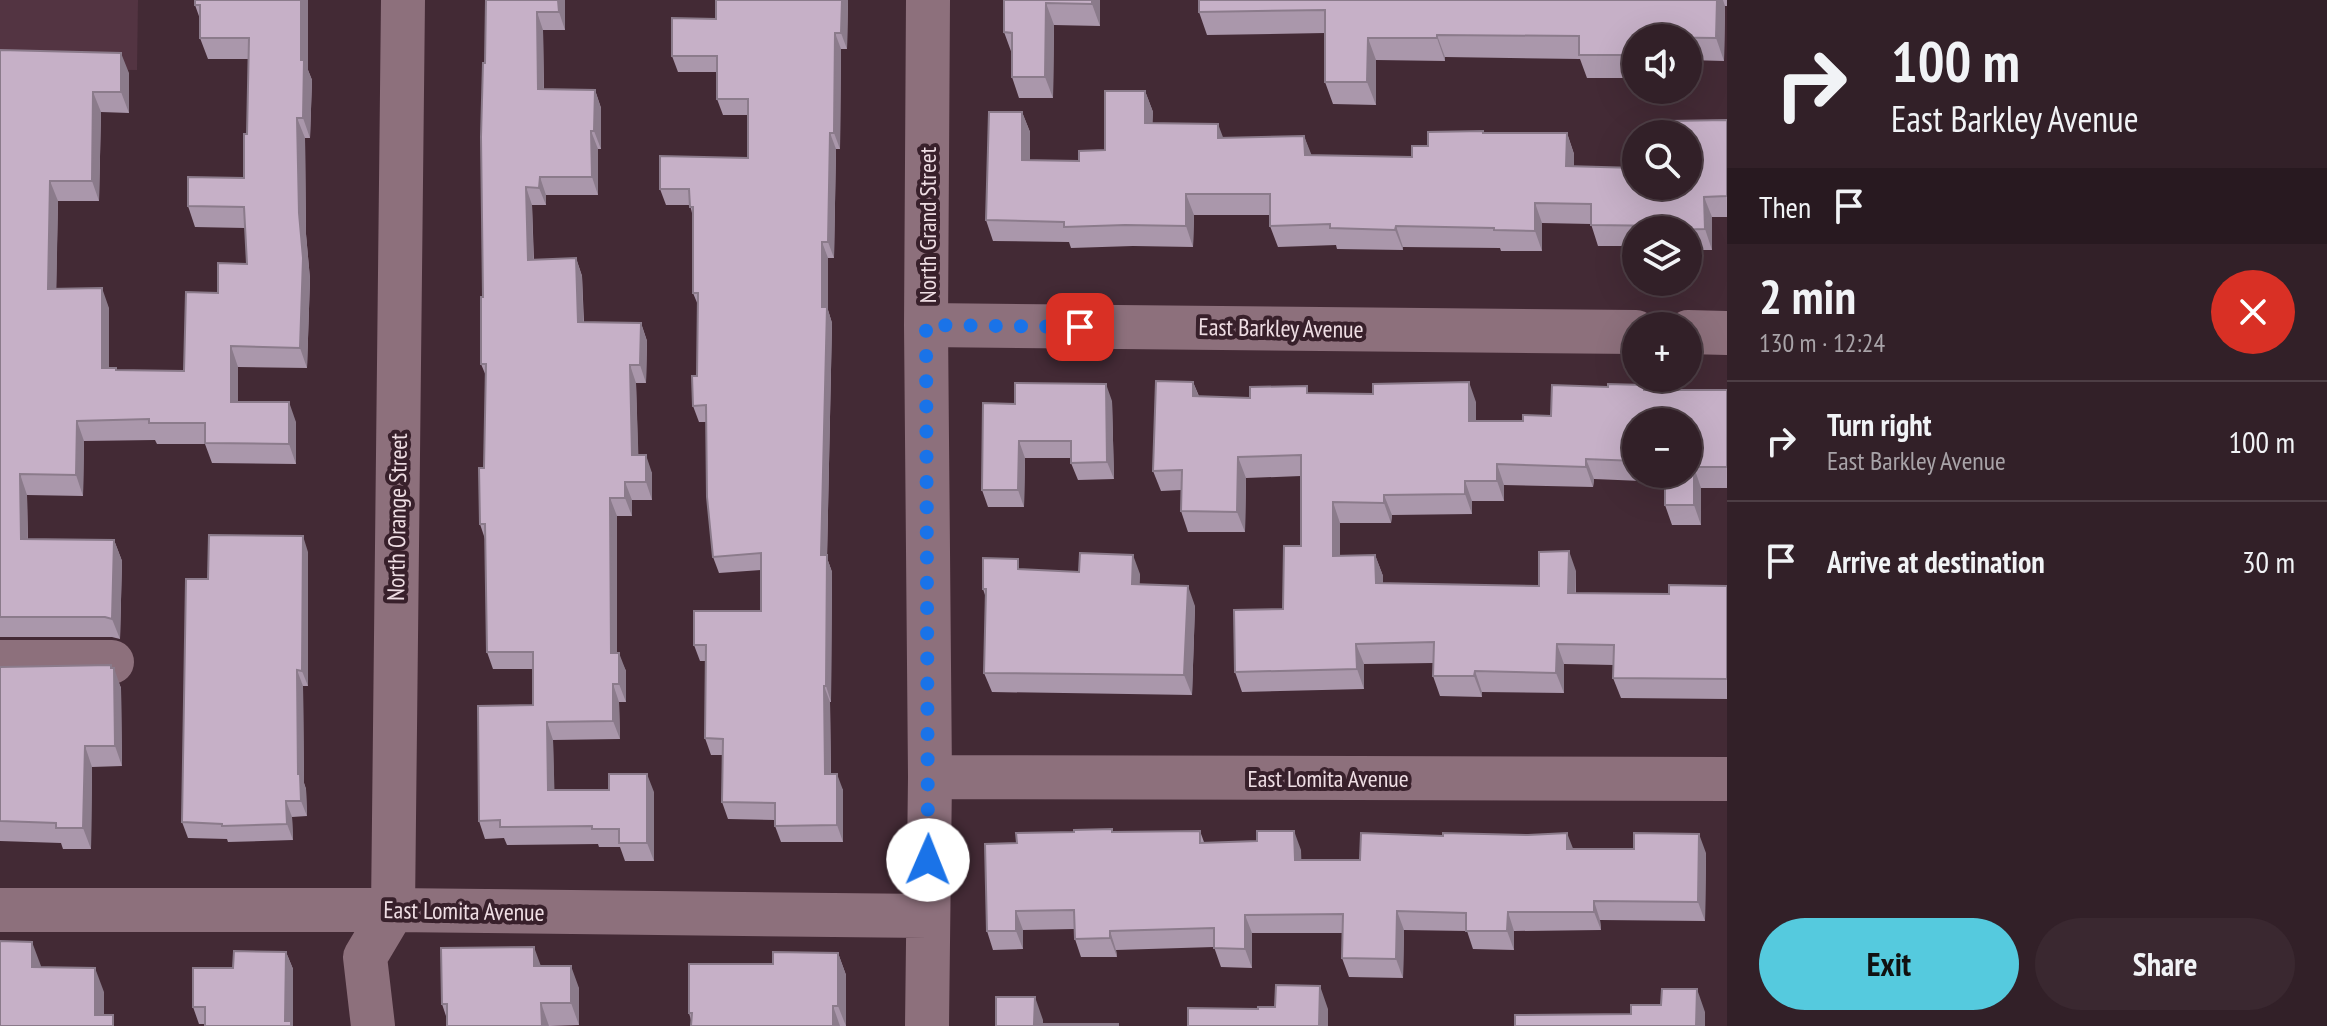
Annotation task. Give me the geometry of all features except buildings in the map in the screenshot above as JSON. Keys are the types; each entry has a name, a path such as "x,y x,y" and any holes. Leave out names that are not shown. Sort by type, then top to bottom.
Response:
{"street":[{"name":"North Orange Street","path":"393,910 403,0"},
{"name":"North Grand Street","path":"927,1026 930,777 926,325 928,0"},
{"name":"East Barkley Avenue","path":"926,325 1622,332"},
{"path":"1702,332 1727,333"},
{"path":"0,662 112,662"},
{"name":"East Lomita Avenue","path":"930,777 1727,779"},
{"name":"East Lomita Avenue","path":"0,910 393,910 928,916"},
{"path":"373,1026 365,957 393,910"}],"shaded area":[{"path":"0,0 138,0 137,70 0,69"}],"route":[{"path":"928,860 926,325 1080,327"}]}
